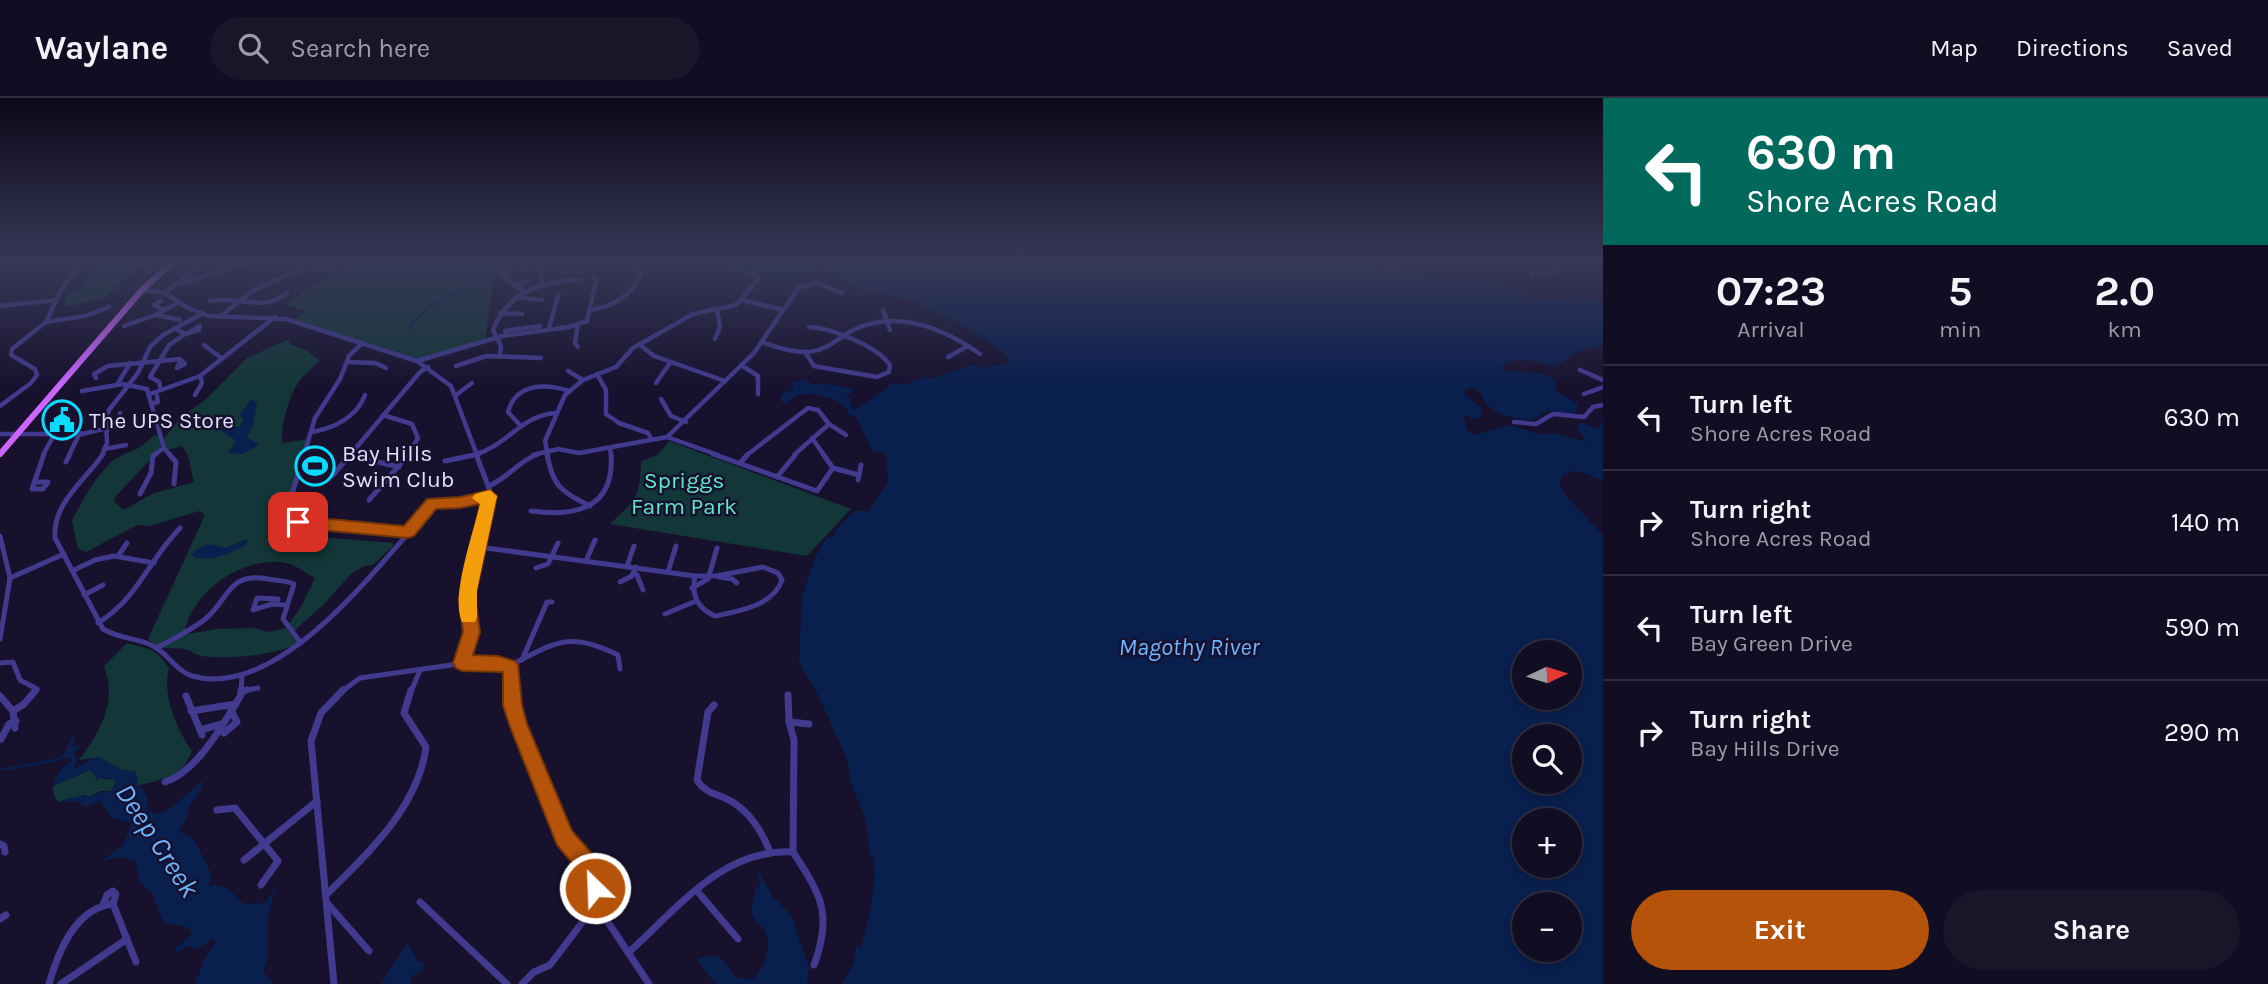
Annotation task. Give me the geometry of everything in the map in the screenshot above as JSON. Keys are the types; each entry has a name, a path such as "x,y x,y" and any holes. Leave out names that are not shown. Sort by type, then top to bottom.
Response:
{"main road":[{"path":"0,454 129,305"}],"street":[{"path":"0,406 37,375 35,369 11,355 12,349 47,322 55,305"},
{"path":"156,305 164,310"},
{"path":"124,326 156,315 173,305"},
{"path":"185,305 201,314 219,317 275,317 418,361 447,382 456,395 479,455 490,496 466,602 471,637 462,663"},
{"path":"219,317 233,305"},
{"path":"499,356 501,346 492,330 507,305"},
{"path":"549,328 555,305"},
{"path":"505,331 578,324 587,321 590,305"},
{"path":"589,310 612,305"},
{"path":"590,506 557,486 551,475 546,451 545,441 555,413 570,391 583,380 616,367 639,344 693,314 734,305"},
{"path":"764,305 783,310"},
{"path":"667,438 686,422 762,342 786,305"},
{"path":"47,322 86,319 110,307"},
{"path":"715,340 720,327 716,309"},
{"path":"883,310 890,330"},
{"path":"500,313 522,314"},
{"path":"201,314 153,342 130,385 111,406 106,419 108,440 104,450 74,489 55,520 53,534 98,623 108,632 140,640 157,648 182,671 195,677 221,679 242,675 262,667 318,629 432,503 460,503 490,496"},
{"path":"156,315 180,320"},
{"path":"150,394 200,376 275,317"},
{"path":"762,342 805,352 825,349 866,326 908,321 931,324 981,354"},
{"path":"578,324 575,343 578,347"},
{"path":"418,361 540,326"},
{"path":"805,352 814,366 877,377 889,372 890,365 886,359 829,329 809,327"},
{"path":"161,390 159,382 149,378 169,345 187,333 174,328"},
{"path":"362,344 347,362 339,382 315,418 288,506 289,517 302,523 408,532"},
{"path":"639,344 654,356 670,363 725,381"},
{"path":"204,345 220,358"},
{"path":"948,357 968,346"},
{"path":"456,366 479,357 541,358"},
{"path":"96,378 94,374 108,366 160,359 181,360"},
{"path":"347,362 375,363 386,368"},
{"path":"117,385 130,363"},
{"path":"656,383 670,363"},
{"path":"741,365 758,376 758,394"},
{"path":"333,475 420,372 428,368"},
{"path":"1580,370 1603,380"},
{"path":"568,371 583,380"},
{"path":"597,374 606,390 606,414 619,423 648,432 652,440"},
{"path":"195,395 202,383 200,376"},
{"path":"456,395 472,383"},
{"path":"82,391 117,385 144,387 150,394 164,448 176,462 174,484"},
{"path":"519,424 508,412 509,405 517,394 544,385 570,391"},
{"path":"1584,394 1603,387"},
{"path":"311,432 330,430 342,424 365,395"},
{"path":"151,404 158,402 157,396"},
{"path":"661,399 670,416 686,422"},
{"path":"1514,422 1535,424 1553,414 1584,417 1593,407 1603,405"},
{"path":"740,463 752,449 805,409 818,411 829,424 846,435"},
{"path":"0,434 81,433 120,425 120,413"},
{"path":"445,461 479,455 503,443 519,424 536,416 555,413"},
{"path":"369,500 416,445 417,432 408,422 383,415"},
{"path":"777,477 797,452 829,424"},
{"path":"35,482 46,447 55,433"},
{"path":"66,462 81,433"},
{"path":"489,486 506,478 528,457 546,451 558,449 579,453 667,438 817,492 833,468"},
{"path":"812,439 833,468 858,477 861,465"},
{"path":"104,450 127,445"},
{"path":"140,494 151,473 153,456 164,448"},
{"path":"531,511 570,514 590,506 611,479 610,448"},
{"path":"348,456 399,467"},
{"path":"98,623 123,608 143,583 166,542 180,528"},
{"path":"0,536 10,578 2,613 0,639"},
{"path":"586,561 595,540"},
{"path":"118,556 127,543"},
{"path":"536,568 548,564 558,543"},
{"path":"627,566 634,546"},
{"path":"668,572 676,546"},
{"path":"479,547 627,566 634,570 713,576 732,579 737,583"},
{"path":"692,588 706,584 713,576 717,548"},
{"path":"10,578 64,554"},
{"path":"72,571 99,559 118,556 140,563 154,562"},
{"path":"695,576 692,588 696,601 715,616 774,596 782,586 782,580 776,571 766,568 740,569 713,576"},
{"path":"620,582 634,570"},
{"path":"634,570 643,590"},
{"path":"157,648 206,618 225,593 237,582 249,577 283,579 293,584 283,614 284,624 301,643"},
{"path":"84,595 103,585"},
{"path":"522,660 540,613 547,603 552,601"},
{"path":"665,614 696,601"},
{"path":"276,604 286,605"},
{"path":"334,984 311,735 344,687 360,678 390,671 420,670 462,663 509,666 564,639 576,638 594,642 618,655 620,669"},
{"path":"0,663 13,662 15,676 27,687 37,689 24,704 13,711"},
{"path":"509,666 512,671 512,705 518,724 565,838 594,873 596,904 649,984"},
{"path":"327,899 383,838 423,770 426,747 404,713 420,670"},
{"path":"165,782 180,777 215,737 242,691 242,675"},
{"path":"242,691 258,688"},
{"path":"788,695 789,722 794,740 793,852 825,907 820,950 814,965"},
{"path":"0,696 13,711 15,724 9,724 1,739"},
{"path":"186,696 201,733 222,724"},
{"path":"191,711 236,704"},
{"path":"713,705 708,712 697,780 705,792 738,807 765,837 770,852"},
{"path":"224,733 237,722 231,710"},
{"path":"789,722 808,724"},
{"path":"244,860 317,801"},
{"path":"217,810 235,808 262,845 278,861 261,885"},
{"path":"0,844 4,846 5,852"},
{"path":"629,951 718,873 739,860 770,852 793,852"},
{"path":"49,984 61,943 71,931 103,905 107,895 113,891 116,894 113,904 136,962"},
{"path":"698,892 738,939"},
{"path":"327,899 369,951"},
{"path":"420,902 507,984"},
{"path":"103,905 113,904"},
{"path":"522,984 534,972 550,965 596,904"},
{"path":"61,984 127,939"}],"green space":[{"path":"289,305 490,305 485,341 416,359 294,320 305,311"},
{"path":"289,339 289,344 306,350 319,360 300,380 286,410 282,443 309,439 289,498 277,500 272,509 273,530 281,534 393,543 393,546 373,565 364,566 351,574 325,603 294,631 288,626 315,578 290,564 270,562 239,570 211,588 199,601 185,629 189,634 216,629 254,628 269,632 286,628 298,643 289,647 249,656 208,657 188,650 159,646 148,639 205,515 199,511 150,526 137,525 86,552 78,549 72,521 85,496 111,462 140,447 154,435 159,436 161,448 115,497 114,502 124,510 152,494 194,482 189,459 182,446 168,450 161,442 182,416 204,401 247,358"},
{"name":"Spriggs Farm Park","path":"669,441 851,509 807,556 610,524 626,509 638,491 641,461 658,455"},
{"path":"127,643 152,650 169,668 167,689 172,711 192,751 176,773 136,786 118,769 99,757 79,760 105,716 109,692 104,666"},
{"path":"90,770 97,778 115,780 111,791 100,791 90,797 84,795 59,802 54,796 53,786"}],"water":[{"name":"Magothy River","path":"922,305 1603,305 1603,346 1581,350 1555,367 1521,360 1503,365 1504,370 1552,378 1556,381 1556,391 1578,404 1575,413 1571,415 1548,410 1535,419 1517,419 1492,409 1477,390 1470,388 1465,390 1465,395 1480,406 1483,417 1476,419 1464,415 1466,429 1475,435 1511,425 1537,434 1557,434 1587,442 1579,432 1578,424 1598,429 1603,418 1603,481 1574,471 1563,475 1559,485 1603,535 1603,984 842,984 857,957 854,956 856,946 861,948 864,937 873,892 874,858 870,857 866,821 850,781 848,762 819,697 799,662 802,596 815,558 826,538 835,536 834,532 854,511 868,511 888,483 886,453 872,451 855,415 849,416 843,405 837,401 805,394 785,404 780,400 783,393 792,390 794,382 806,380 813,384 836,385 856,390 848,395 843,394 850,399 852,409 855,410 893,383 902,385 927,376 930,379 973,365 983,368 1010,363 1009,358 961,324"},
{"path":"251,400 257,402 253,425 247,437 259,445 243,454 228,453 235,443 234,439 217,428 239,427 244,420 240,415"},
{"path":"248,540 246,545 219,556 205,559 192,556 194,550 210,544 225,548"},
{"path":"75,733 72,747 79,745 80,748 73,753 78,760 73,767 77,768 98,757 120,769 136,772 138,784 147,796 148,813 152,810 154,814 167,810 202,780 201,789 188,809 186,813 189,814 179,831 195,841 212,875 208,886 224,887 244,904 265,903 276,887 268,917 268,959 263,971 274,984 195,984 206,956 216,942 213,939 197,949 185,946 177,953 175,949 193,933 186,927 163,922 152,892 149,893 140,882 135,861 121,857 100,862 123,845 132,823 112,818 100,801 86,807 75,801 59,802 111,791 116,783 115,780 101,777 96,781 95,774 89,770 53,786 58,772 72,761 69,757 61,759"},
{"path":"757,870 774,898 791,915 809,968 807,984 715,984 697,959 717,956 736,978 741,979 744,976 752,980 760,970 768,945 765,932 751,913 755,891 760,885"},
{"path":"407,943 419,962 424,962 422,972 411,976 412,984 381,984"}],"waterway":[{"path":"408,330 433,305"},
{"name":"Deep Creek","path":"0,770 61,759"}],"slow traffic":[{"path":"468,617 468,590 490,496 480,498"}],"place":[{"name":"The UPS Store","path":"62,420"},
{"name":"Bay Hills Swim Club","path":"315,466"}],"route":[{"path":"298,522 408,532 432,503 460,503 490,496 466,602 472,632 462,663 498,664 509,666 512,671 512,705 518,724 565,838 594,873 595,888"}]}
